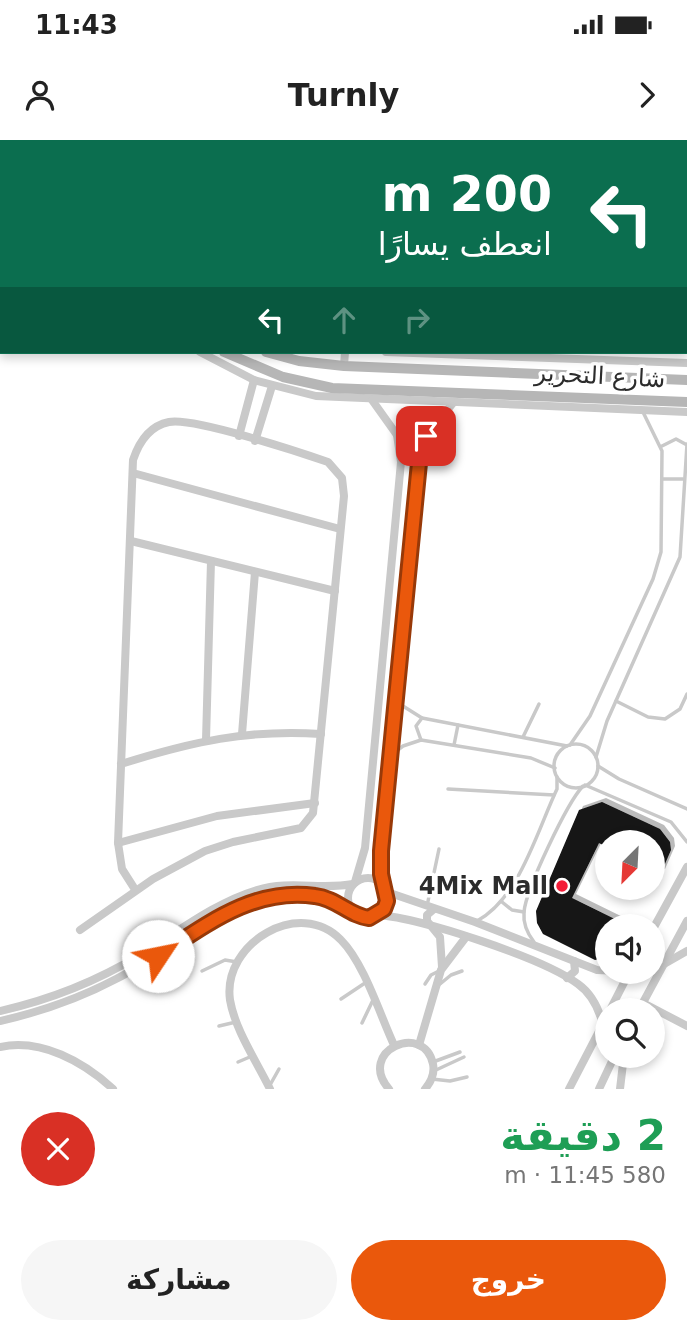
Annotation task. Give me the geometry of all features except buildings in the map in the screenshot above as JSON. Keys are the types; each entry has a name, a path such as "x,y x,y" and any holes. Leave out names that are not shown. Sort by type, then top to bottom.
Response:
{"street":[{"path":"204,354 254,380 272,386 372,400 453,403 507,398 687,412"},
{"name":"شارع التحرير","path":"229,354 283,377 332,393 687,402"},
{"name":"شارع التحرير","path":"273,354 299,361 344,366 687,380"},
{"path":"344,366 345,354"},
{"path":"434,354 687,363"},
{"path":"528,375 529,358"},
{"path":"652,378 653,400"},
{"path":"239,436 254,380"},
{"path":"255,441 272,386"},
{"path":"354,912 348,895 365,848 401,462 397,435 372,400"},
{"path":"378,915 387,901 380,863 388,757 419,463 426,436 453,403"},
{"path":"80,930 136,891 205,851 233,842 301,828 309,822 315,803 344,489 337,468 328,461 181,421 155,427 137,447 133,473 118,843 122,869 136,891"},
{"path":"397,435 409,429 426,436"},
{"path":"133,473 340,529"},
{"path":"131,541 335,591"},
{"path":"394,543 410,544"},
{"path":"205,740 211,561"},
{"path":"242,734 255,572"},
{"path":"121,764 205,740 242,734 321,734"},
{"path":"372,774 387,776"},
{"path":"118,843 216,816 315,803"},
{"path":"661,914 687,867"},
{"path":"0,1011 43,999 107,973 202,916 258,890 288,884 328,887 367,878 385,889 430,908 535,944 595,969"},
{"path":"0,1021 51,1007 114,981 227,911 262,899 291,894 315,895 335,901 361,917 378,915 400,918 466,937 567,978 587,992 595,1005"},
{"path":"425,1089 433,1071 419,1045 441,970 442,945 434,928 426,921 430,908"},
{"path":"665,962 687,921"},
{"path":"269,1088 230,1000 231,978 237,962 246,947 267,932 291,924 309,925 340,938 351,953 394,1045"},
{"path":"441,970 466,937"},
{"path":"665,963 687,951"},
{"path":"567,978 575,971 574,961"},
{"path":"665,1016 687,1026"},
{"path":"569,1089 595,1040"},
{"path":"389,1089 383,1082 380,1065 388,1050 394,1045 407,1042 419,1045"},
{"path":"0,1047 12,1044 58,1054 79,1063 113,1089"},
{"path":"599,1089 609,1068"},
{"path":"620,1089 622,1068"}],"lane":[{"path":"475,922 502,902 554,795 558,777 556,758 590,716 658,566 663,479 661,447 642,410"},
{"path":"535,944 528,935 524,912 569,803 596,775 600,739 676,572 683,542 683,479 687,445 676,439 661,447"},
{"path":"663,479 683,479"},
{"path":"617,701 648,717 665,719 680,709 687,694"},
{"path":"394,699 422,718 568,746 585,746 596,757"},
{"path":"523,737 539,704"},
{"path":"421,740 416,726 422,718"},
{"path":"454,745 458,725"},
{"path":"388,757 403,746 421,740 531,758 555,768"},
{"path":"598,765 619,779 687,809"},
{"path":"558,777 571,787 584,786 671,822 687,842"},
{"path":"448,789 554,795"},
{"path":"430,908 439,849"},
{"path":"502,902 512,910 524,912"},
{"path":"202,971 225,960 237,962"},
{"path":"425,984 431,975 441,970"},
{"path":"435,988 451,975 462,971"},
{"path":"341,999 365,983"},
{"path":"362,1023 373,1000"},
{"path":"219,1026 238,1023"},
{"path":"238,1062 254,1055"},
{"path":"433,1071 462,1055 433,1071"},
{"path":"269,1088 279,1069"},
{"path":"433,1071 450,1081 467,1077"}],"place":[{"name":"4Mix Mall","path":"562,886"}],"route":[{"path":"158,956 227,911 262,899 291,894 315,895 342,904 361,917 369,918 384,909 387,892 380,863 392,719 419,463 426,436"}]}
